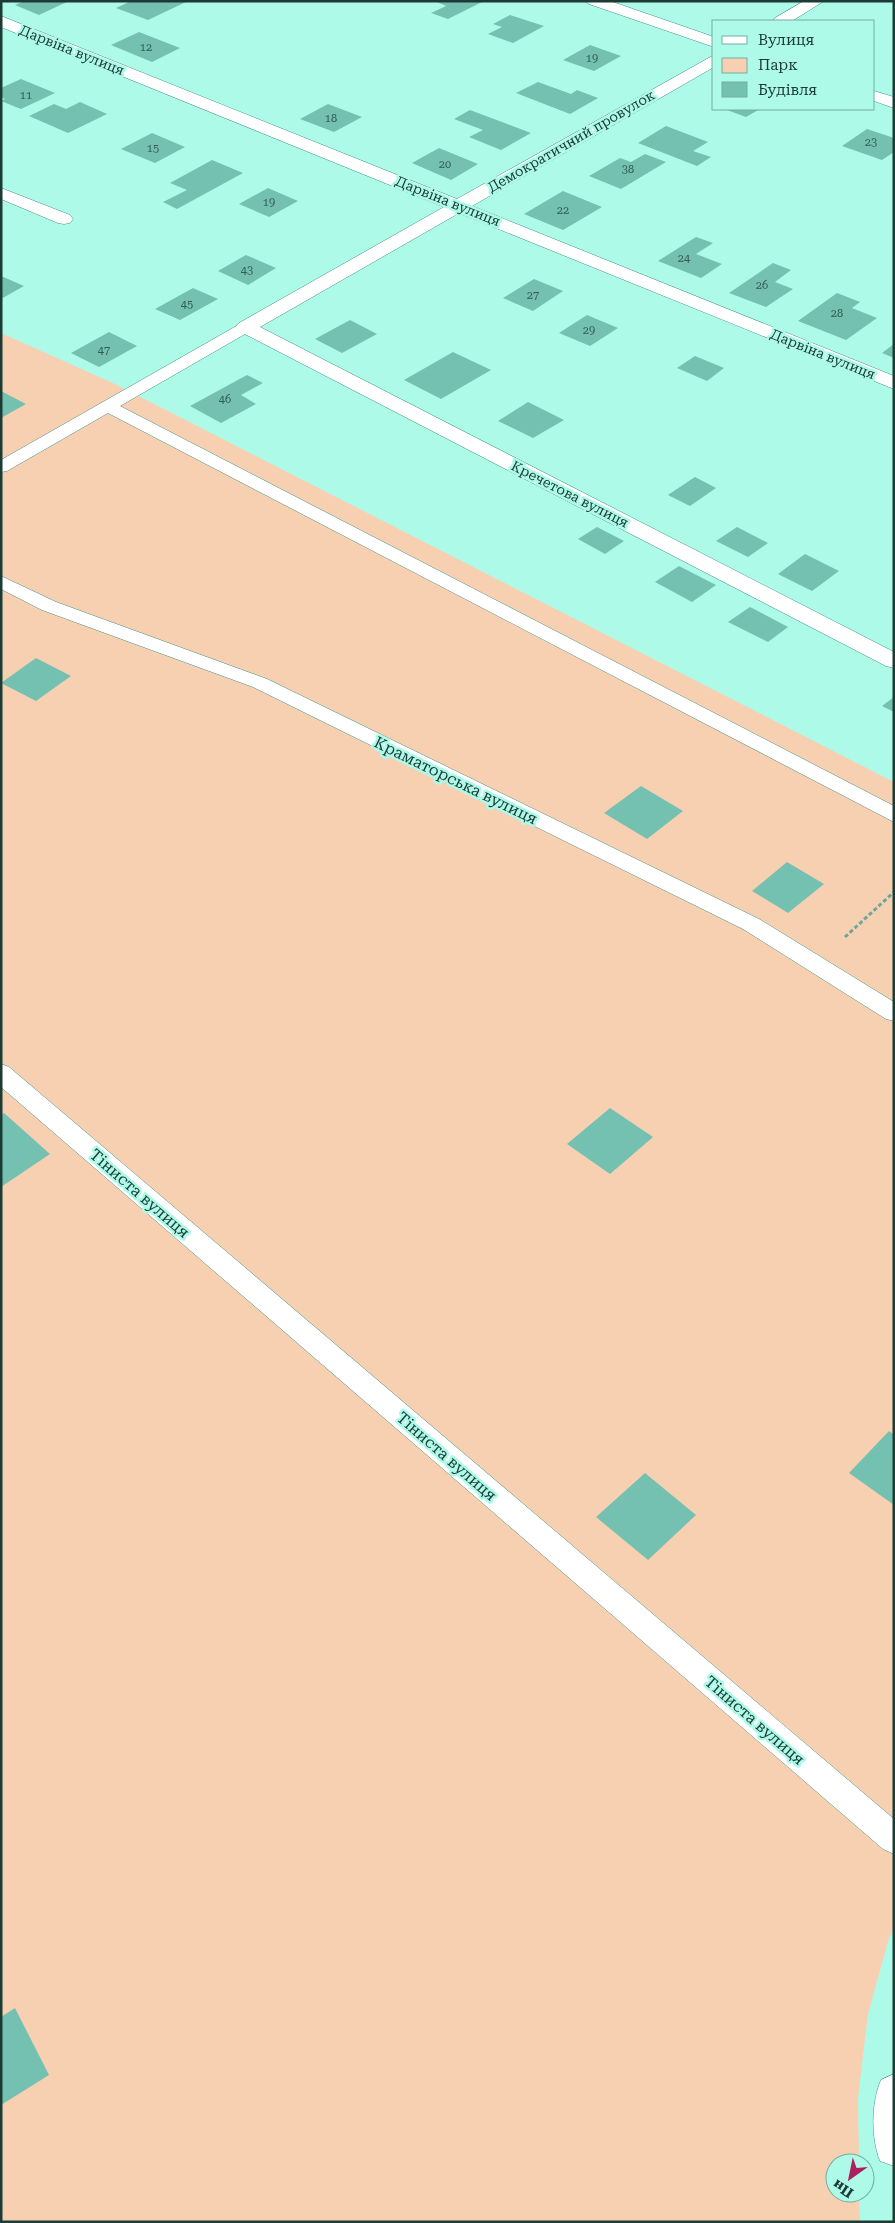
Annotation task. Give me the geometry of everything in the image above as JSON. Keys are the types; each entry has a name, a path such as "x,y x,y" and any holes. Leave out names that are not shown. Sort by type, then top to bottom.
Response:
{"street":[{"path":"594,1 712,41"},
{"path":"783,20 816,1"},
{"name":"Дарвіна вулиця","path":"1,21 459,205 894,383"},
{"name":"Демократичний провулок","path":"246,327 712,61"},
{"path":"875,96 894,103"},
{"path":"1,193 64,219"},
{"name":"Кречетова вулиця","path":"246,327 894,661"},
{"path":"894,2093 894,2147"}],"lane":[{"path":"1,467 246,327"},
{"path":"107,406 894,815"},
{"name":"Краматорська вулиця","path":"1,582 49,606 260,683 751,924 894,1013"},
{"name":"Тіниста вулиця","path":"1,1073 894,1839"}],"path":[{"path":"815,964 894,892"}],"green space":[{"path":"1,333 115,384 894,782 894,1928 889,1938 868,2014 858,2098 859,2153 825,2153 825,2203 859,2203 860,2222 1,2222"}],"building":[{"path":"24,1 69,1 39,15 15,5"},
{"path":"131,1 188,1 148,20 116,8"},
{"path":"435,1 484,1 448,19 431,13 446,6"},
{"path":"510,15 544,26 513,43 488,34 502,27 493,24"},
{"path":"139,32 180,48 152,62 111,45"},
{"path":"590,45 621,56 594,71 563,60"},
{"path":"21,79 55,93 21,109 1,101 5,99 1,97 1,88"},
{"path":"538,82 571,94 577,90 598,98 570,114 516,93"},
{"path":"80,102 107,114 68,133 29,116 54,104 66,109"},
{"path":"328,104 362,117 334,132 300,119"},
{"path":"470,110 531,133 501,150 469,137 483,130 454,119"},
{"path":"727,110 758,110 746,117"},
{"path":"666,126 708,142 693,151 711,157 697,166 638,143"},
{"path":"867,129 894,138 894,152 882,160 842,146"},
{"path":"152,133 185,147 155,163 121,149"},
{"path":"439,148 478,164 451,180 412,163"},
{"path":"645,154 666,162 621,189 589,176 620,158 631,162"},
{"path":"212,160 243,173 177,209 163,202 187,190 170,183"},
{"path":"268,188 298,201 269,217 239,204"},
{"path":"563,191 602,207 563,230 524,214"},
{"path":"696,237 713,243 696,254 722,264 701,278 658,261"},
{"path":"246,255 276,268 248,285 218,271"},
{"path":"773,263 791,270 775,282 793,289 766,307 729,293"},
{"path":"1,276 24,286 1,299"},
{"path":"534,279 563,291 533,311 503,298"},
{"path":"193,288 218,299 180,320 155,309"},
{"path":"837,293 860,302 852,308 877,318 846,340 798,321"},
{"path":"587,315 618,328 590,346 559,333"},
{"path":"350,320 377,334 342,353 315,339"},
{"path":"109,332 137,346 99,367 71,353"},
{"path":"894,344 894,358 882,353"},
{"path":"453,352 491,370 441,399 404,380"},
{"path":"695,356 724,368 707,381 677,368"},
{"path":"247,375 263,383 241,395 256,404 221,423 190,406"},
{"path":"1,391 26,404 1,418"},
{"path":"528,402 564,420 533,438 498,421"},
{"path":"695,477 716,488 690,506 668,495"},
{"path":"597,527 624,541 605,554 578,539"},
{"path":"737,527 768,543 748,557 716,541"},
{"path":"805,554 839,571 812,591 778,574"},
{"path":"679,566 716,585 692,602 655,582"},
{"path":"750,607 788,627 768,642 728,622"},
{"path":"36,658 71,676 36,701 1,683"},
{"path":"894,697 894,712 882,706"},
{"path":"641,786 683,811 647,839 604,813"},
{"path":"787,862 824,884 788,913 752,891"},
{"path":"610,1108 653,1137 610,1174 567,1144"},
{"path":"4,1113 50,1154 1,1187 1,1115"},
{"path":"889,1431 894,1435 894,1505 849,1473"},
{"path":"645,1473 696,1515 648,1560 596,1517"},
{"path":"15,2008 49,2075 1,2105 1,2017"}]}
